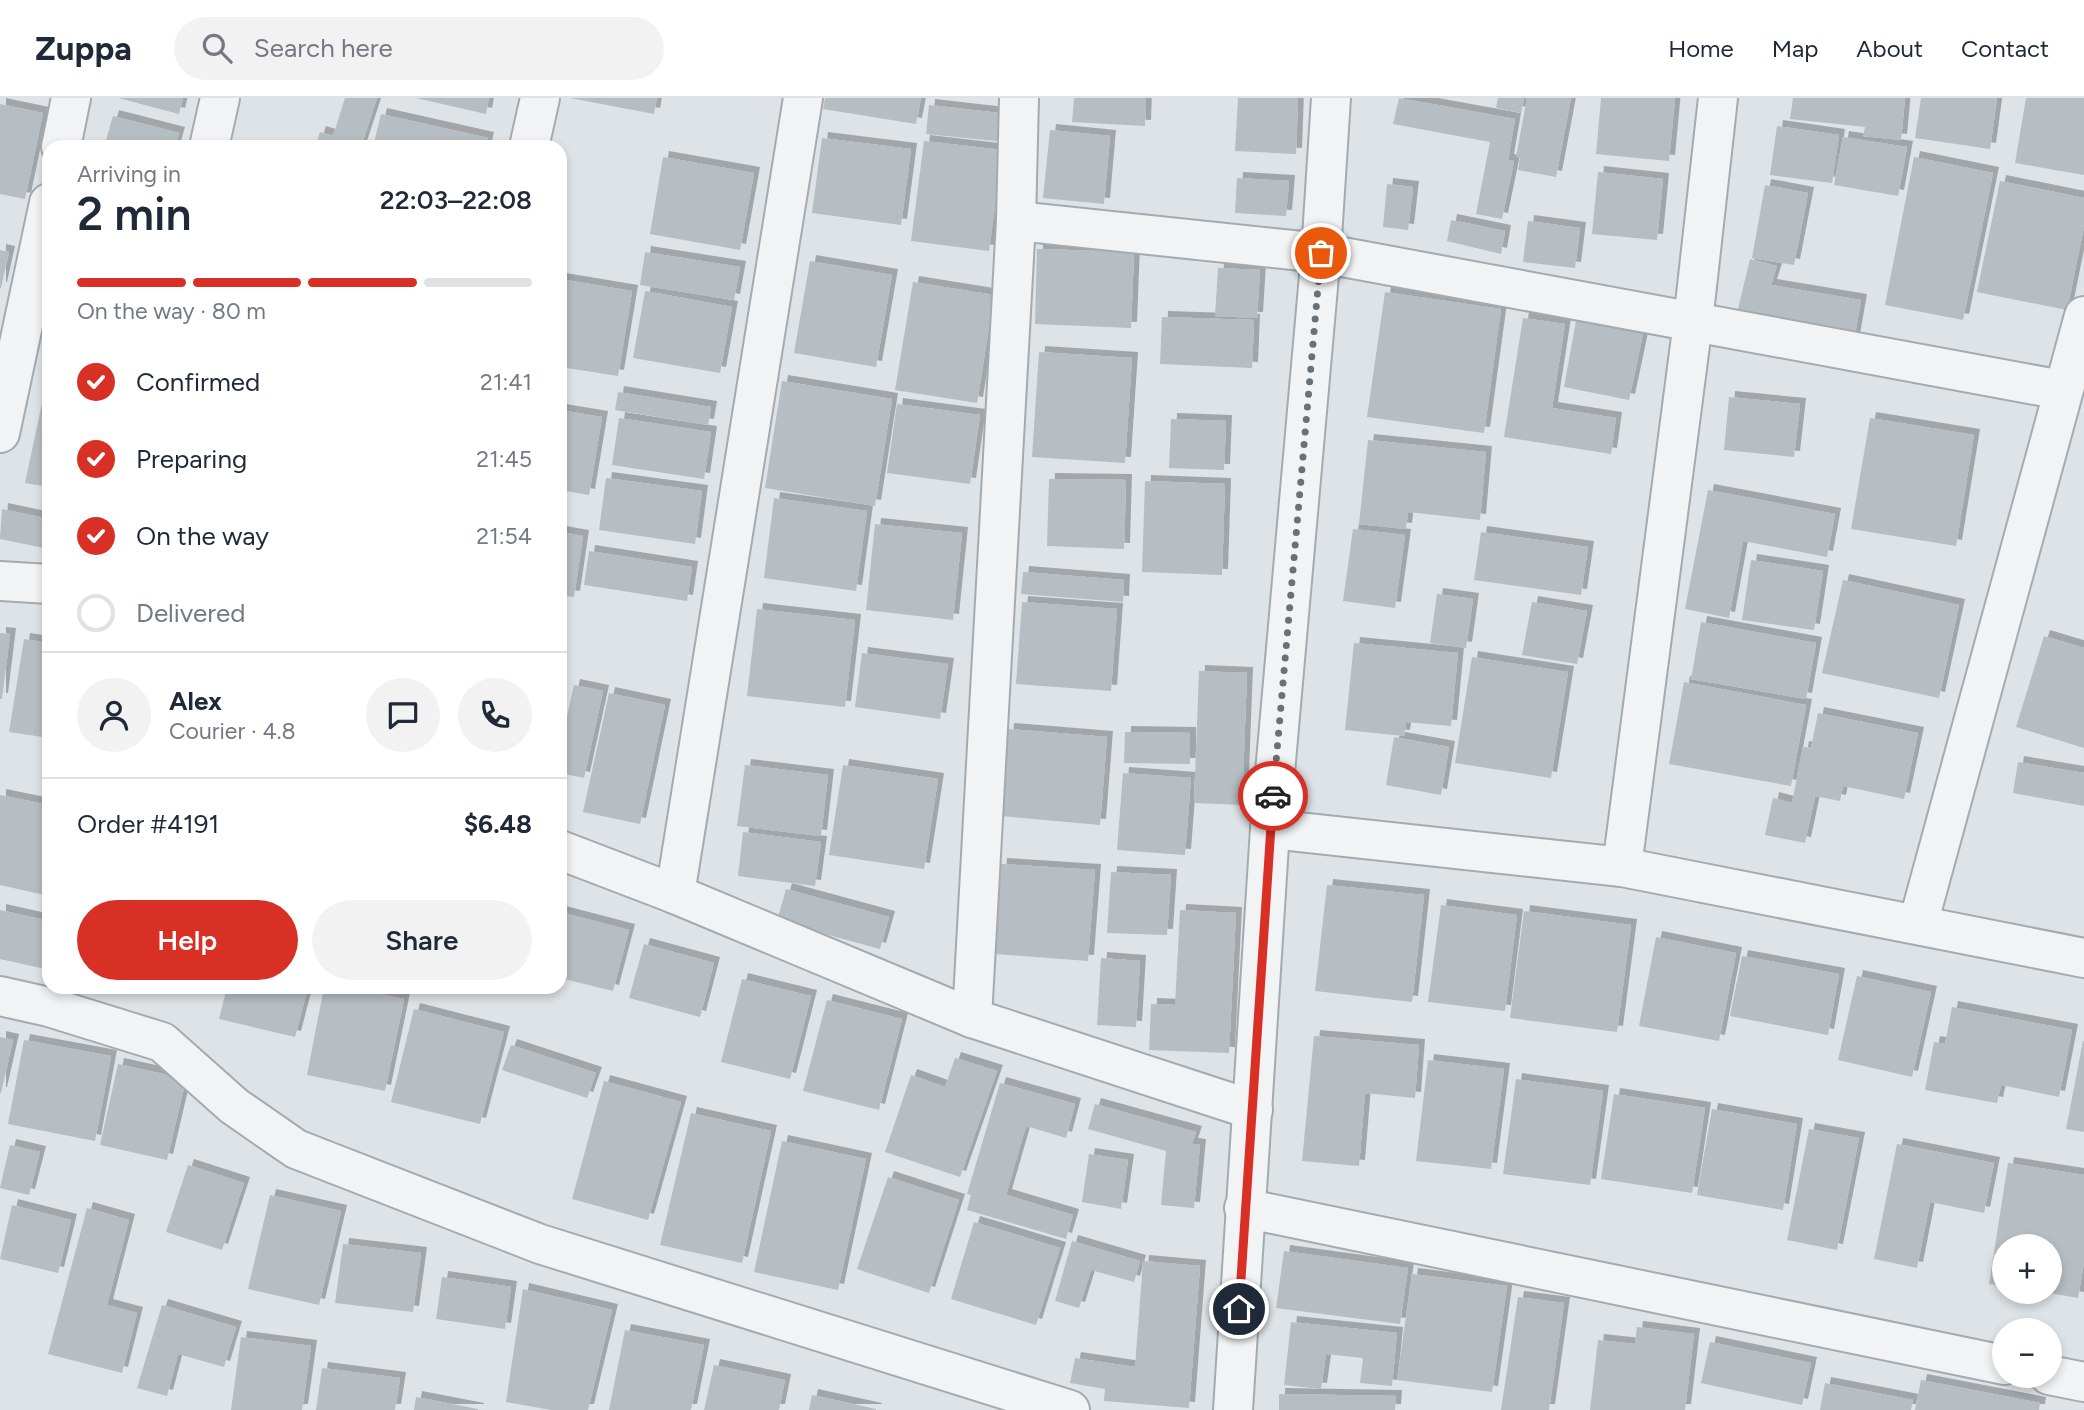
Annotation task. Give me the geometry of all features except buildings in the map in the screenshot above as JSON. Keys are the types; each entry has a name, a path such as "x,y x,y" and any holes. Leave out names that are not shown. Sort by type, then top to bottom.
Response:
{"street":[{"path":"62,140 71,98"},
{"path":"211,140 220,98"},
{"path":"531,140 540,98"},
{"path":"675,894 803,98"},
{"path":"972,1018 1016,221 1019,98"},
{"path":"1233,1410 1270,829 1321,253 1331,98"},
{"path":"1622,867 1693,322 1718,98"},
{"path":"1016,221 1321,253 2062,390"},
{"path":"0,433 42,236"},
{"path":"1918,924 2084,316"},
{"path":"0,581 42,583"},
{"path":"1270,829 1622,867 2084,958"},
{"path":"567,853 675,894 972,1018 1253,1110"},
{"path":"0,996 49,1007 162,1042 234,1106 296,1149 527,1239 1070,1410"},
{"path":"1244,1208 1992,1364"},
{"path":"2062,1378 2084,1382"}],"way so far":[{"path":"1273,796 1321,253"}],"route":[{"path":"1239,1309 1273,796"}]}
